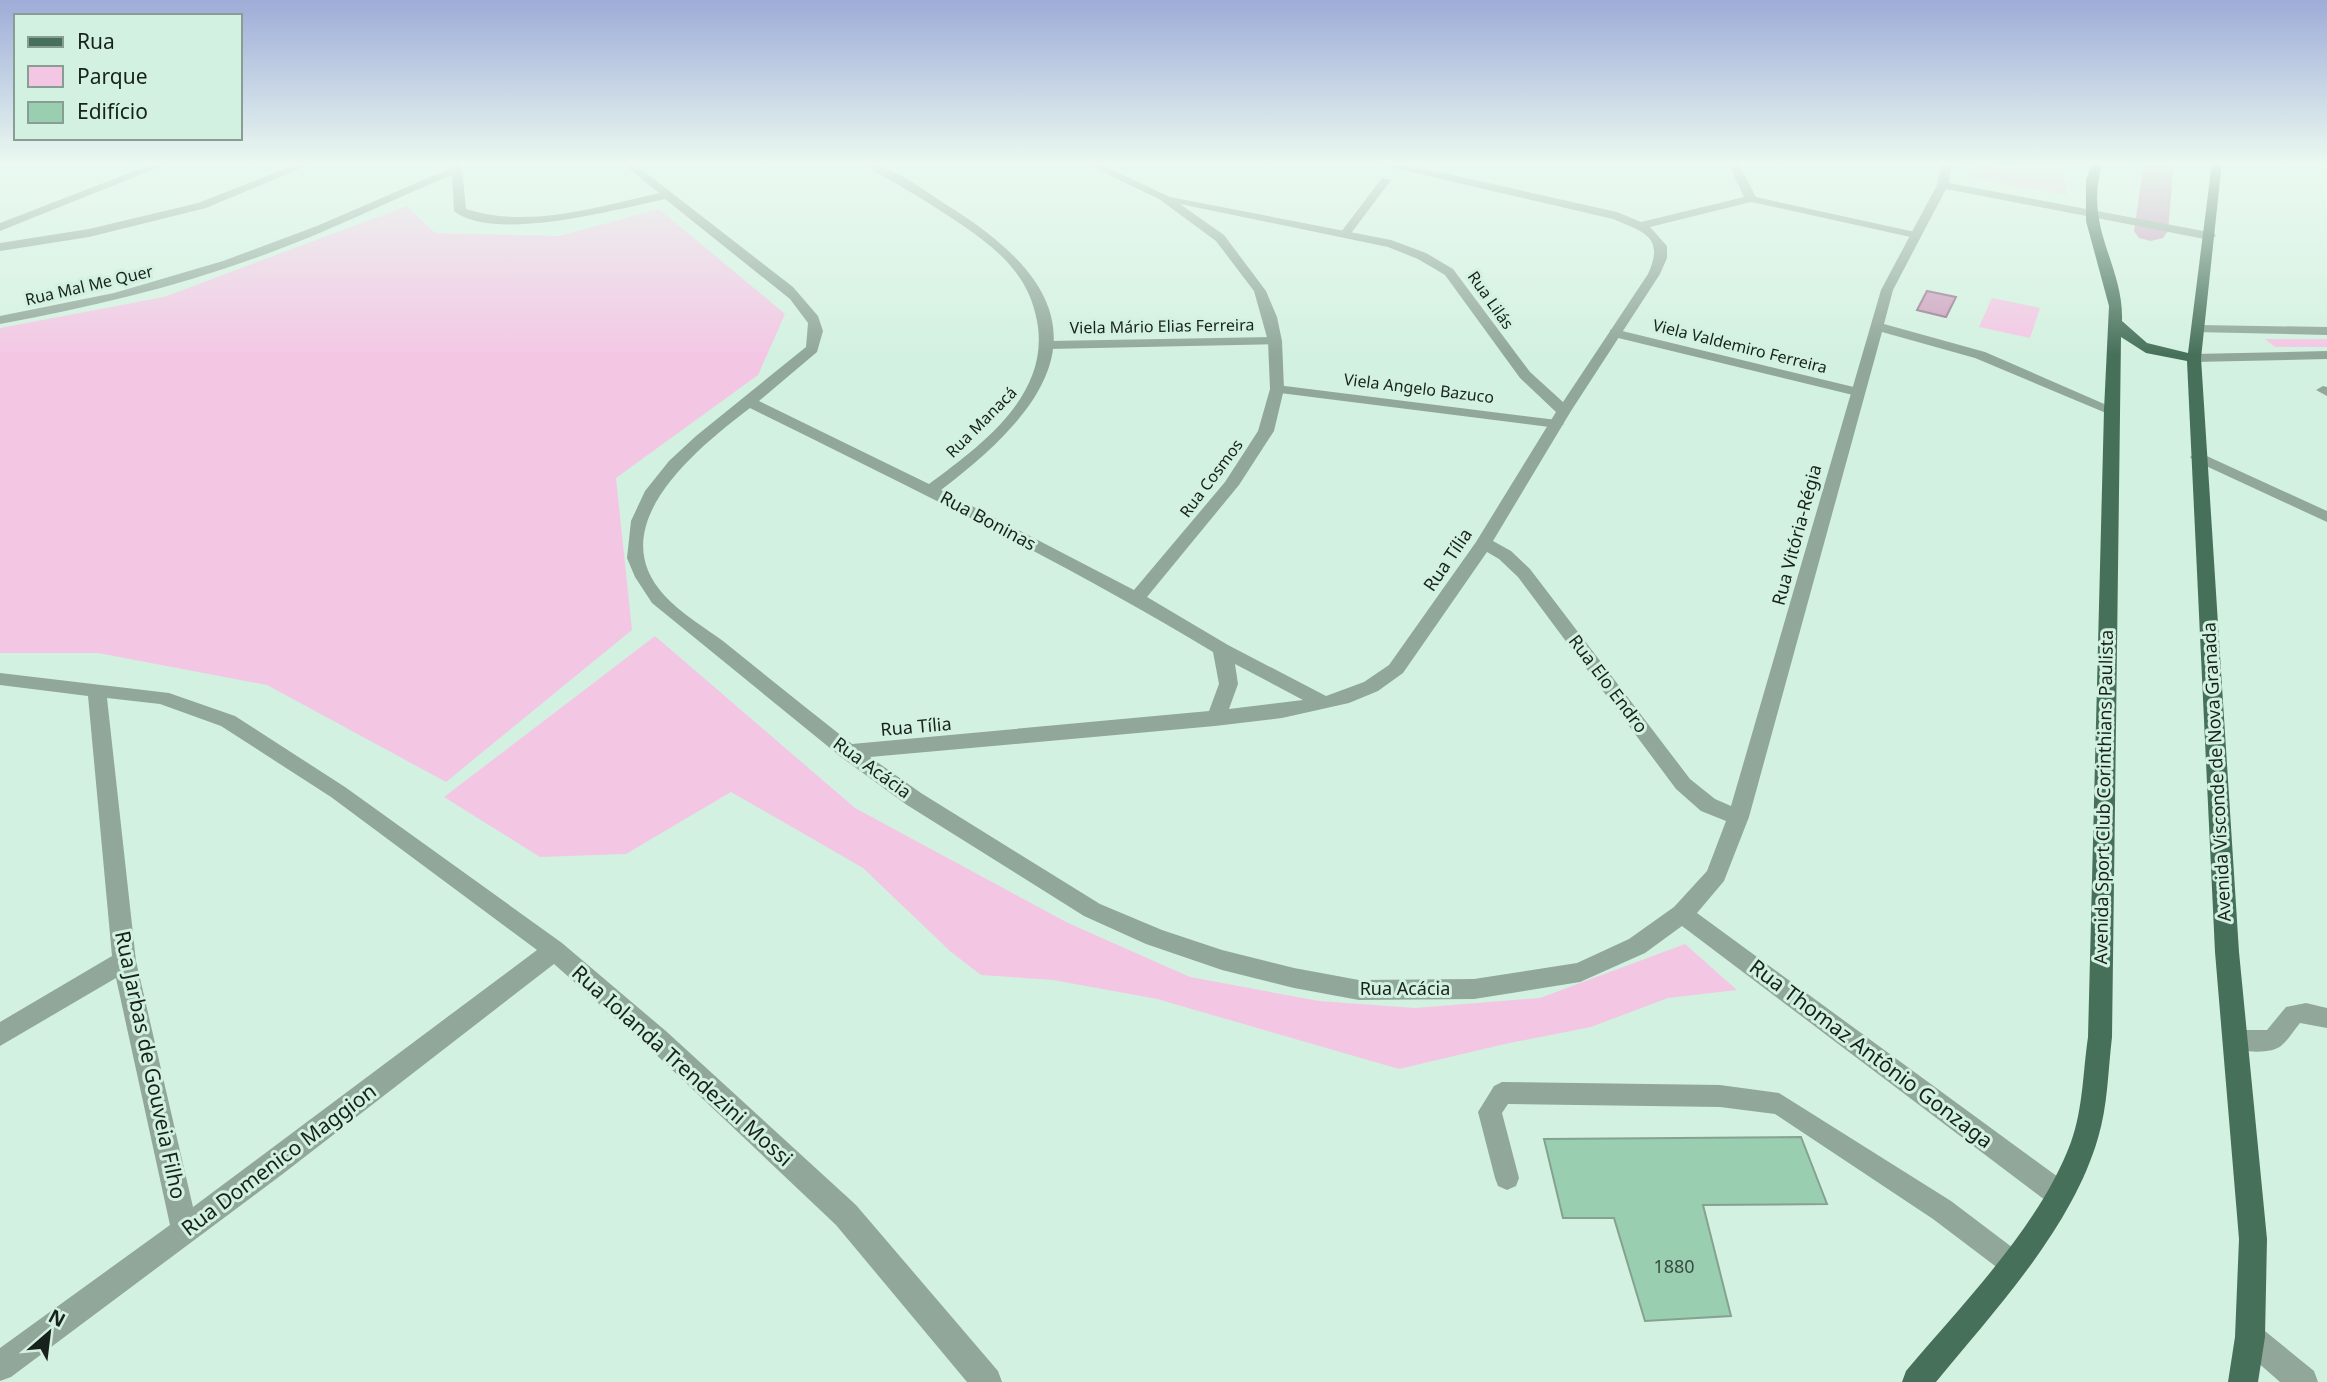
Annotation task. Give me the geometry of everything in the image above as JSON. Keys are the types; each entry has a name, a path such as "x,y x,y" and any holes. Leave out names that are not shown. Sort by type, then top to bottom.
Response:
{"main road":[{"name":"Avenida Sport Club Corinthians Paulista","path":"1917,1382 2012,1263 2059,1194 2085,1140 2100,1037 2111,410 2117,324 2114,291 2099,249 2097,226"},
{"name":"Avenida Visconde de Nova Granada","path":"2203,226 2200,329 2194,358 2198,457 2227,952 2253,1239 2250,1337 2243,1382"},
{"path":"2117,324 2127,337 2140,347 2194,358"}],"street":[{"path":"0,247 116,226"},
{"name":"Rua Mal Me Quer","path":"0,320 87,305 190,276 322,226"},
{"name":"Rua Acácia","path":"706,226 811,311 816,325 812,349 696,445 654,487 642,508 637,526 635,554 643,577 658,599 848,752 914,799 1092,910 1154,937 1222,960 1294,978 1359,990 1474,989 1580,972 1637,946 1682,915"},
{"name":"Rua Manacá","path":"930,491 968,462 1032,395 1046,364 1049,345 1047,323 1034,286 1027,275 970,226"},
{"name":"Rua Cosmos","path":"1136,598 1231,485 1254,451 1266,431 1277,388 1275,341 1266,307 1247,271 1220,238 1204,226"},
{"name":"Rua Lilás","path":"1308,226 1400,247 1449,272 1525,375 1561,417"},
{"name":"Rua Tília","path":"848,752 1215,719 1324,703 1362,692 1383,681 1396,669 1483,543 1614,333 1654,274 1662,254 1661,246 1641,226"},
{"name":"Rua Vitória-Régia","path":"1682,915 1716,875 1738,817 1807,582 1887,290 1920,226"},
{"path":"2163,226 2201,234"},
{"path":"1878,327 1980,355 2111,410"},
{"path":"2200,329 2327,331"},
{"path":"2194,358 2327,355"},
{"name":"Rua Boninas","path":"750,402 930,491 1136,598 1221,649 1324,703"},
{"path":"2198,457 2327,517"},
{"name":"Rua Elo Endro","path":"1483,543 1505,555 1524,573 1683,784 1708,805 1738,817"},
{"path":"1215,719 1229,691 1230,677 1221,649"},
{"name":"Rua Iolanda Trendezini Mossi","path":"0,679 162,698 228,721 338,792 554,950 658,1040 846,1215 987,1382"},
{"name":"Rua Jarbas de Gouveia Filho","path":"97,690 124,961 185,1231"},
{"name":"Rua Thomaz Antônio Gonzaga","path":"1682,915 2059,1194"},
{"name":"Rua Domenico Maggion","path":"0,1366 185,1231 554,950"},
{"path":"0,1035 124,961"},
{"path":"2250,1337 2303,1382"}],"lane":[{"path":"1345,234 1351,226"},
{"path":"1876,226 1915,235"},
{"name":"Viela Valdemiro Ferreira","path":"1614,333 1857,392"},
{"name":"Viela Mário Elias Ferreira","path":"1049,345 1275,341"},
{"name":"Viela Angelo Bazuco","path":"1277,388 1561,417"},
{"path":"2236,1040 2273,1040 2294,1014 2306,1013 2327,1018"},
{"path":"1507,1178 1490,1112 1502,1093 1720,1096 1779,1104 1942,1210 2012,1263"}],"green space":[{"path":"352,226 428,226 435,233 559,236 594,226 680,226 785,314 758,375 616,478 632,630 446,782 267,685 98,653 0,653 0,328 164,297"},
{"path":"1992,298 2040,308 2030,338 1979,327"},
{"path":"2265,339 2327,339 2327,347 2275,347"},
{"path":"655,636 855,808 1068,923 1190,977 1319,1001 1415,1008 1540,998 1685,944 1737,990 1668,998 1591,1027 1399,1069 1157,999 1053,980 981,975 951,952 863,868 731,792 626,854 540,857 444,797"}],"shaded area":[{"path":"1927,291 1956,297 1946,317 1917,310"}],"building":[{"path":"1801,1137 1827,1204 1703,1205 1731,1316 1645,1321 1614,1218 1563,1218 1544,1139"}],"waterway":[{"path":"2151,231 2152,226"}]}
